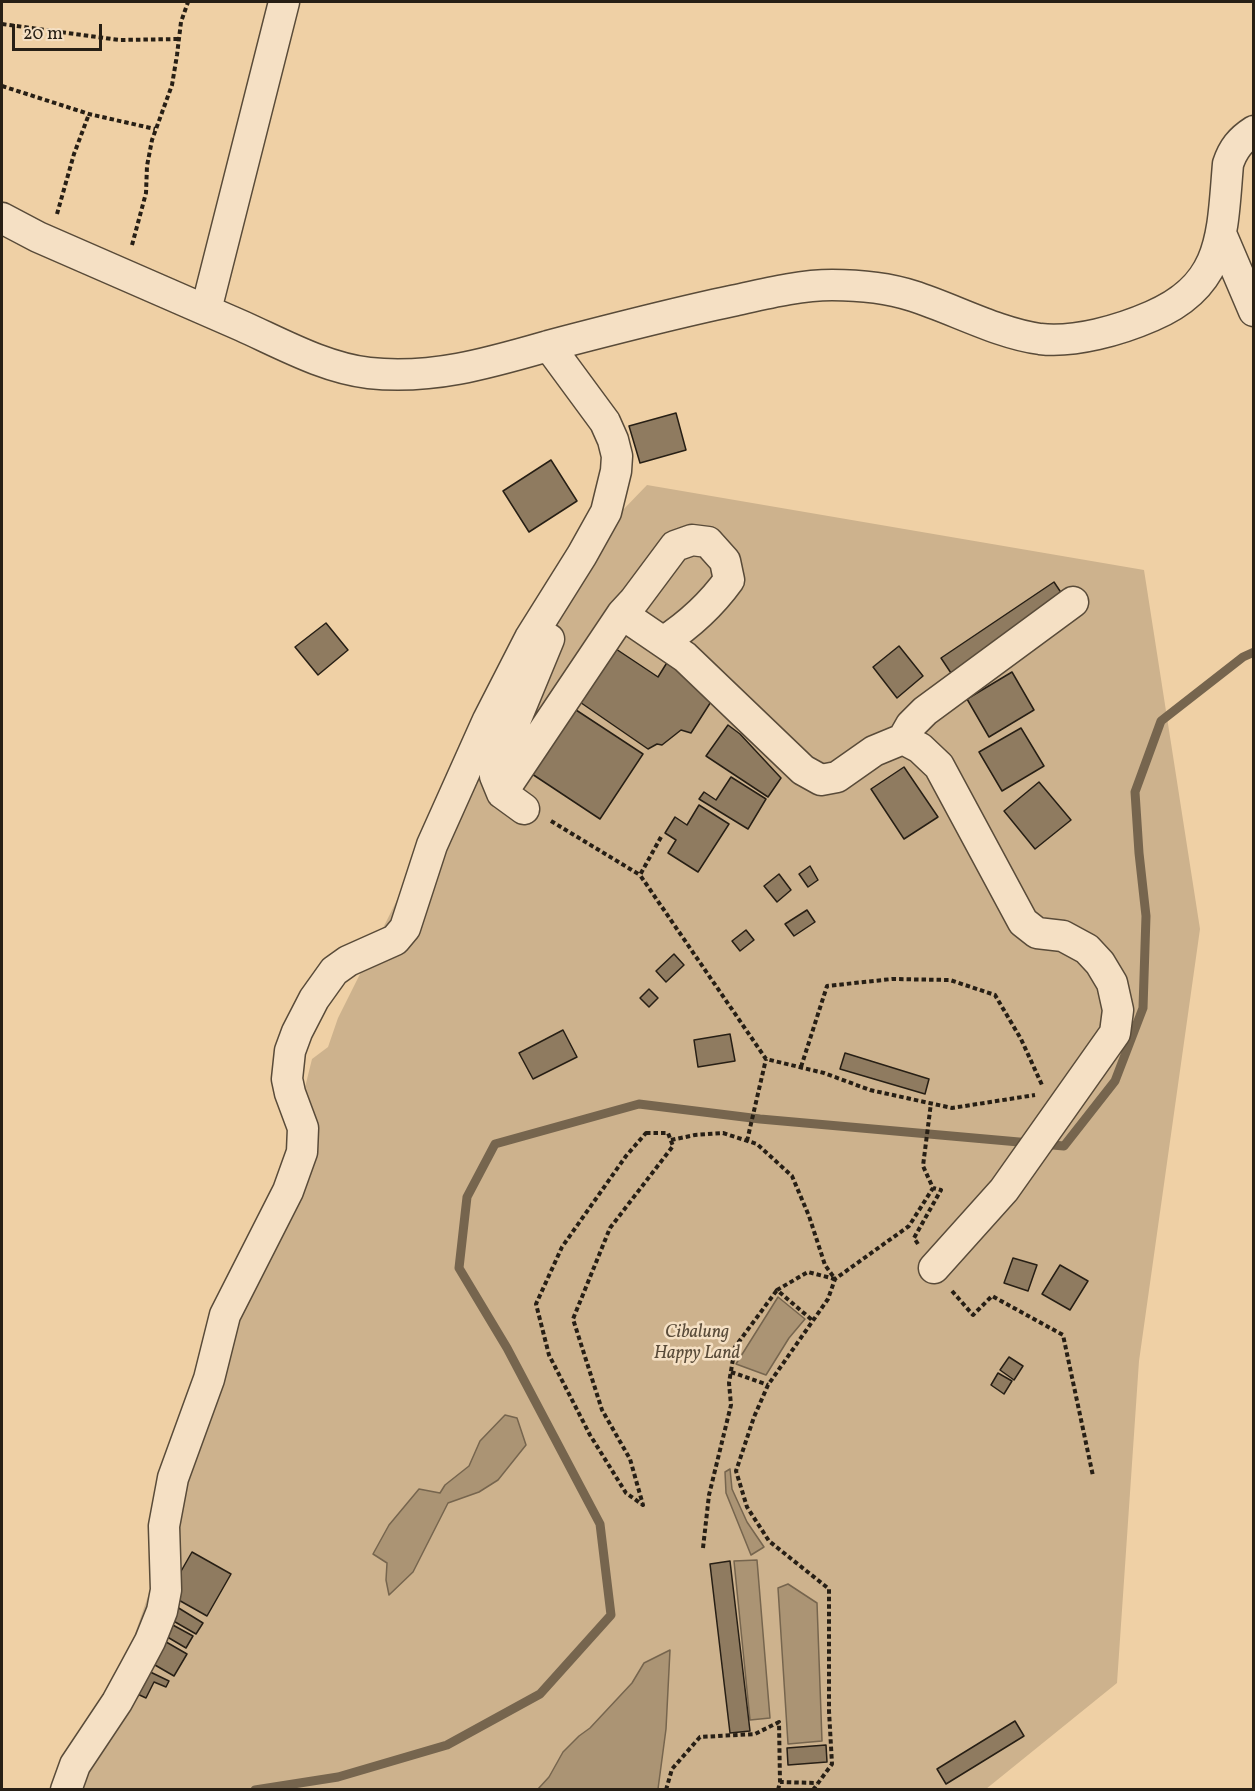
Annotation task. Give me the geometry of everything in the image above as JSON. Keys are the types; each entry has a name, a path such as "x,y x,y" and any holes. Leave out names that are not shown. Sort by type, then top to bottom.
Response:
{"street":[{"path":"207,310 284,2"},
{"path":"2,218 53,243 321,359 345,368 369,373 413,375 486,364 693,309 773,292 829,285 897,292 1024,335 1052,340 1074,339 1151,317 1173,305 1191,291 1210,268 1222,236 1228,164 1231,155 1240,141 1254,131"},
{"path":"1222,236 1254,311"},
{"path":"66,1790 75,1765 117,1702 150,1641 162,1611 166,1590 164,1526 173,1478 209,1379 225,1315 288,1191 302,1152 303,1128 287,1079 290,1051 297,1032 314,999 334,971 348,961 395,940 405,928 432,845 488,720 530,638 569,577 606,512 613,488 617,456 614,440 605,422 549,346"},
{"path":"569,577 556,620 495,776 513,801 622,614 675,546 692,540 708,542 725,561 729,580 714,601 663,642"},
{"path":"622,614 685,657 803,770 821,780 837,777 874,751 903,739 911,725 925,711 1073,602"},
{"path":"903,739 920,748 939,766 1023,922 1037,933 1063,936 1087,949 1100,963 1112,983 1118,1010 1115,1033 1004,1190 934,1268"}],"path":[{"path":"131,246 146,193 147,166 155,129 171,85 180,22 188,2"},
{"path":"2,24 119,40 178,39"},
{"path":"2,86 89,114 155,129"},
{"path":"53,243 57,233 54,227 74,153 89,114"},
{"path":"513,801 640,875 766,1059 801,1067 870,1090 951,1108 1042,1093 1021,1039 995,995 950,980 892,978 827,986 801,1067"},
{"path":"640,875 661,837"},
{"path":"747,1141 766,1059"},
{"path":"931,1103 923,1166 933,1188"},
{"path":"646,1132 668,1133 671,1140 673,1146 610,1228 573,1319 602,1410 630,1459 643,1505 626,1492 590,1435 549,1355 536,1304 562,1246 626,1156 646,1132"},
{"path":"671,1140 723,1133 757,1144 792,1176 809,1216 825,1265 835,1280"},
{"path":"813,1790 832,1764 829,1711 829,1589 769,1541 747,1508 736,1471 754,1417 768,1385 828,1299 835,1280 909,1226 933,1188"},
{"path":"933,1188 941,1190 914,1238 934,1268 973,1315 992,1296 1063,1335 1093,1476"},
{"path":"703,1548 709,1495 731,1405 731,1372 735,1347 777,1290 808,1272 835,1280"},
{"path":"777,1290 812,1320"},
{"path":"731,1372 768,1385"},
{"path":"666,1790 672,1769 700,1737 755,1734 780,1722 778,1790"},
{"path":"780,1782 817,1783"}],"green space":[{"name":"Cibalung Happy Land","path":"647,485 1144,570 1200,929 1139,1361 1117,1683 986,1789 58,1790 123,1669 199,1447 224,1323 283,1188 312,1059 328,1047 338,1018 451,792 593,541"}],"shaded area":[{"path":"778,1297 805,1319 789,1338 766,1375 736,1364"},
{"path":"505,1415 517,1418 526,1445 498,1480 479,1492 448,1503 413,1572 389,1595 386,1580 387,1563 373,1554 389,1525 419,1489 440,1493 445,1485 469,1466 480,1441"},
{"path":"730,1469 732,1489 747,1522 764,1547 751,1555 726,1493 725,1472"},
{"path":"757,1560 770,1718 750,1720 734,1561"},
{"path":"788,1584 817,1603 822,1741 788,1744 778,1588"},
{"path":"670,1650 666,1729 658,1789 538,1789 549,1777 563,1752 590,1728 632,1683 644,1663"}],"building":[{"path":"676,413 686,450 640,463 629,426"},
{"path":"551,460 577,501 529,532 503,491"},
{"path":"1054,582 1068,603 955,679 941,658"},
{"path":"326,623 348,650 318,675 295,647"},
{"path":"607,643 658,677 668,661 714,697 691,733 681,730 662,745 657,744 648,749 574,698"},
{"path":"899,646 923,676 897,698 873,667"},
{"path":"1012,672 1034,710 989,737 967,699"},
{"path":"573,708 643,754 600,819 529,772"},
{"path":"728,725 740,734 781,778 768,797 706,756"},
{"path":"1021,728 1044,766 1002,791 979,752"},
{"path":"904,767 938,817 904,839 871,789"},
{"path":"731,777 766,799 748,829 699,799 704,792 716,800"},
{"path":"1039,782 1071,820 1035,849 1004,811"},
{"path":"699,805 729,824 698,872 668,853 676,840 665,833 675,817 687,825"},
{"path":"810,866 818,880 808,887 799,874"},
{"path":"779,874 791,890 777,902 764,886"},
{"path":"807,910 815,922 794,936 785,924"},
{"path":"746,930 754,940 740,951 732,941"},
{"path":"674,954 684,965 666,982 656,971"},
{"path":"649,989 658,998 649,1007 640,998"},
{"path":"563,1030 577,1057 533,1079 519,1053"},
{"path":"730,1034 735,1061 698,1067 694,1040"},
{"path":"845,1053 929,1079 925,1094 840,1069"},
{"path":"1013,1258 1037,1265 1028,1291 1004,1283"},
{"path":"1060,1265 1088,1281 1070,1310 1042,1294"},
{"path":"1009,1357 1023,1366 1014,1380 1000,1370"},
{"path":"998,1373 1012,1381 1004,1394 991,1385"},
{"path":"192,1552 231,1574 207,1616 168,1594"},
{"path":"730,1561 750,1731 730,1733 710,1564"},
{"path":"177,1607 203,1623 196,1634 170,1619"},
{"path":"171,1624 193,1636 186,1648 164,1635"},
{"path":"161,1639 187,1654 174,1676 148,1661"},
{"path":"144,1669 169,1681 166,1687 154,1682 146,1698 133,1692"},
{"path":"1015,1721 1024,1736 946,1784 937,1769"},
{"path":"826,1745 827,1762 788,1765 787,1748"}],"waterway":[{"path":"255,1790 338,1777 447,1745 540,1694 611,1615 600,1524 507,1348 459,1268 467,1197 495,1144 639,1104 760,1119 1064,1146 1115,1081 1143,1008 1146,916 1135,792 1161,721 1243,657 1254,652"}]}
